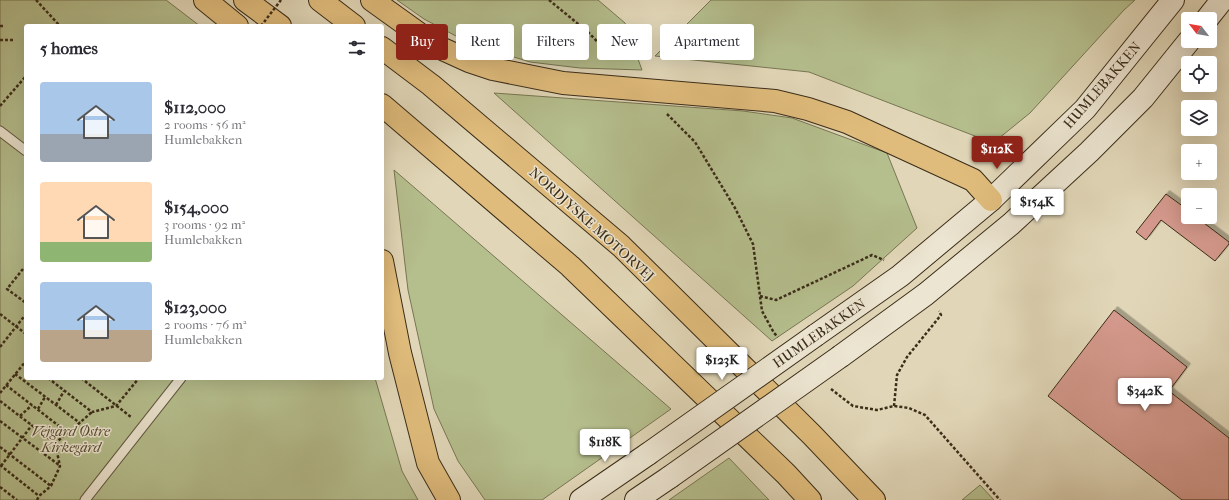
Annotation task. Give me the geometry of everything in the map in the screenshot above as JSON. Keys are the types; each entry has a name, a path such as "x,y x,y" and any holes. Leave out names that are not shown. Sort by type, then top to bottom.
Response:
{"highway":[{"path":"205,0 235,24"},
{"path":"245,0 277,24"},
{"path":"320,0 351,24"},
{"path":"372,0 436,46 469,61 493,69 564,83 775,101 847,122 973,180 991,200"},
{"name":"NORDJYSKE MOTORVEJ","path":"384,50 431,86 621,246 812,435 874,500"},
{"path":"384,107 570,266 786,474 810,500"},
{"path":"384,271 400,354 428,463 449,500"}],"street":[{"name":"HUMLEBAKKEN","path":"581,500 900,276 991,200 1084,110 1174,0"},
{"path":"1213,12 1222,0"},
{"path":"636,500 841,356 926,294 1011,224 1089,152 1143,98 1183,48"},
{"path":"991,200 1011,224"}],"lane":[{"path":"0,131 24,149"},
{"path":"86,500 179,380"}],"path":[{"path":"36,0 58,24"},
{"path":"263,24 281,0"},
{"path":"549,0 597,41"},
{"path":"0,40 14,40"},
{"path":"0,106 24,78"},
{"path":"760,296 776,300 872,255 887,262 900,276"},
{"path":"23,268 7,288 24,302"},
{"path":"894,406 897,375 907,357 941,314 926,294"},
{"path":"0,314 24,332"},
{"path":"1,345 24,316"},
{"path":"0,392 24,363"},
{"path":"15,374 80,423"},
{"path":"50,380 92,412"},
{"path":"84,380 143,427"},
{"path":"55,443 92,412 116,406 137,380"},
{"path":"6,385 68,433"},
{"path":"56,405 64,391"},
{"path":"38,410 45,397"},
{"path":"0,401 55,443 60,466 51,486 39,496 37,500"},
{"path":"20,416 32,405"},
{"path":"0,421 60,466"},
{"path":"32,426 10,455 0,465 39,496"},
{"path":"0,447 51,486"},
{"path":"0,486 18,500"}],"green space":[{"name":"Vejgård Østre Kirkegård","path":"0,0 166,0 197,24 24,24 24,380 376,380 402,471 418,500 0,500"},
{"path":"397,0 598,0 625,24 597,24 597,60 638,60 642,70 580,68 524,60 589,60 589,24 522,24 522,60 514,57 514,24 456,24 456,36 448,32 448,24 433,24"},
{"path":"711,0 1135,0 1124,10 1030,113 993,143 809,72 694,60 754,60 754,24 687,24"},
{"path":"660,51 660,57 655,56"},
{"path":"494,93 743,111 792,118 887,153 917,228 853,286 772,341"},
{"path":"394,170 671,409 542,500 485,500 458,461 434,409 408,290"},
{"path":"729,458 769,500 669,500"},
{"path":"980,485 994,500 962,500"}],"building":[{"path":"1166,194 1181,205 1181,224 1205,224 1229,242 1229,244 1215,261 1161,220 1146,240 1136,232"},
{"path":"1114,310 1187,367 1169,391 1229,438 1229,500 1182,500 1048,396"}]}
